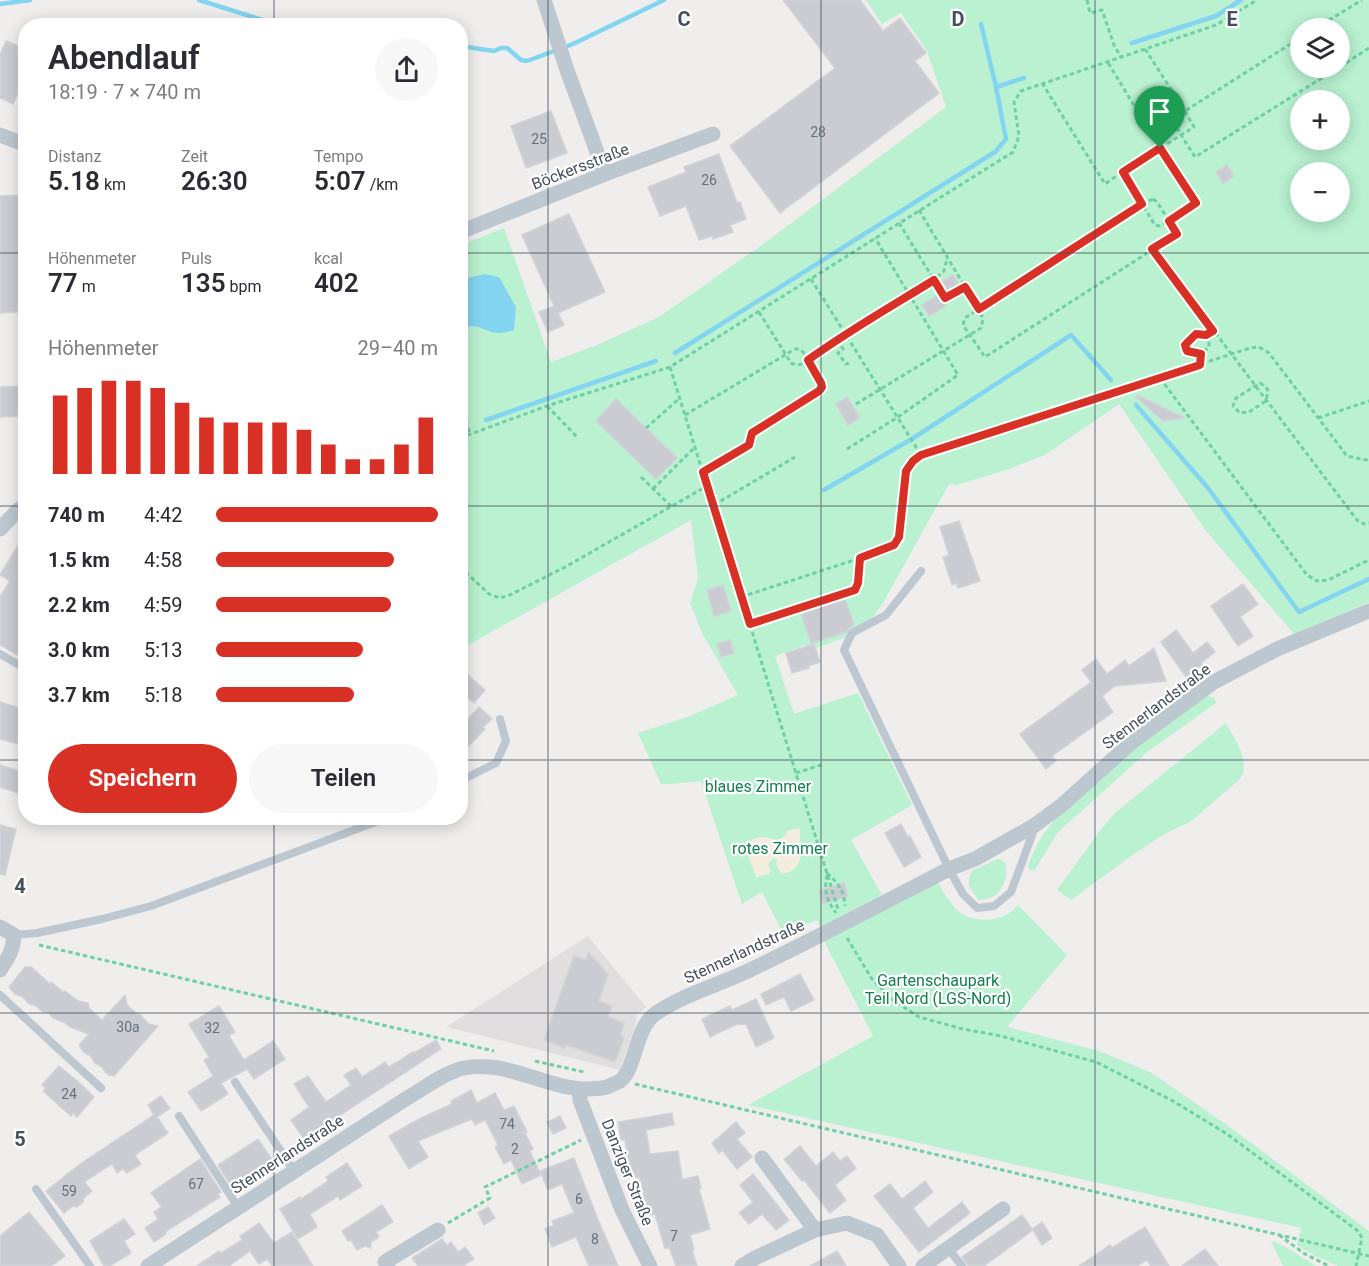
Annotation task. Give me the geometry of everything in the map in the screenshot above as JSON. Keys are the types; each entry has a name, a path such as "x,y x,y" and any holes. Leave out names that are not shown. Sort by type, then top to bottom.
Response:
{"street":[{"path":"544,0 605,174"},
{"name":"Böckersstraße","path":"468,229 605,174 714,134"},
{"path":"0,135 18,142"},
{"path":"0,529 18,510"},
{"name":"Stennerlandstraße","path":"148,1266 404,1100 443,1077 463,1069 481,1066 579,1089 605,1088 620,1081 627,1072 643,1029 652,1016 670,1004 749,971 949,869 975,859 1035,825 1062,805 1132,742 1214,682 1277,648 1369,611"},
{"path":"0,970 14,944 7,931"},
{"name":"Danziger Straße","path":"579,1089 580,1100 622,1210 650,1266"},
{"path":"762,1158 815,1230"},
{"path":"923,1266 1003,1209"},
{"path":"742,1266 815,1230 847,1222 877,1235 899,1266"},
{"path":"388,1266 386,1262 438,1230"}],"lane":[{"path":"921,571 886,615 852,633 844,650 949,869 963,894 977,908 994,906 1011,892 1035,825"},
{"path":"0,654 18,664"},
{"path":"468,777 496,763 507,741 500,719"},
{"path":"7,931 37,933 151,906 369,825"},
{"path":"0,995 101,1088"},
{"path":"235,1082 294,1171"},
{"path":"179,1116 238,1207"},
{"path":"36,1189 90,1266"},
{"path":"948,1248 962,1266"}],"path":[{"path":"1087,0 1090,13 1102,10 1114,45 1121,57"},
{"path":"468,427 470,434 547,406 670,367 1013,152 1019,136 1014,102 1021,90 1216,25 1257,0"},
{"path":"1332,18 1362,0"},
{"path":"1290,44 1172,119 1195,157 1321,78"},
{"path":"1350,60 1369,48"},
{"path":"1042,83 1105,183 1194,127 1145,49"},
{"path":"1107,61 1196,203 1160,226 1155,225 1123,172"},
{"path":"1153,199 1169,221 1177,234 985,357 963,325 965,318 1142,204 1153,199"},
{"path":"856,404 981,328 983,319 979,309 919,210"},
{"path":"899,223 945,298 965,287"},
{"path":"848,449 958,375 875,238"},
{"path":"1152,249 1357,520 1364,524 1369,523"},
{"path":"758,311 791,363 803,364 846,334 934,280 944,271 947,257"},
{"path":"811,279 921,455"},
{"path":"1201,354 1187,351 1185,345 1196,334 1206,335 1213,331"},
{"path":"1200,365 1201,354 1209,347 1206,335"},
{"path":"837,340 843,349 838,353 846,364 849,363"},
{"path":"741,597 894,545 899,537 906,471 921,455 1250,348 1259,347 1269,353 1347,456 1369,459"},
{"path":"685,415 795,349 799,349 808,360 821,383 822,387 819,391 752,433 749,445 703,472"},
{"path":"670,367 847,939 872,979 893,1000 919,1017 1096,1062 1173,1101 1227,1134 1358,1230 1362,1238 1356,1266"},
{"path":"1160,378 1307,575 1317,580 1328,580 1369,560"},
{"path":"1260,383 1266,387 1268,392 1266,400 1249,412 1240,413 1233,406 1236,398 1260,383"},
{"path":"646,428 680,398"},
{"path":"1318,418 1369,401"},
{"path":"547,406 577,437"},
{"path":"653,489 695,447"},
{"path":"713,505 795,457"},
{"path":"641,477 671,506"},
{"path":"468,574 489,594 500,598 510,595 567,566 707,486"},
{"path":"750,624 855,590 858,583 860,558"},
{"path":"796,773 824,765"},
{"path":"827,873 839,884 844,898 843,923"},
{"path":"827,873 824,889 828,903 843,923"},
{"path":"36,945 494,1051"},
{"path":"529,1059 586,1073"},
{"path":"620,1081 1369,1256"},
{"path":"438,1230 490,1198 485,1187 593,1134"},
{"path":"1279,1235 1305,1254 1329,1266"}],"shaded area":[{"path":"588,936 646,1007 637,1015 620,1070 446,1027"}],"green space":[{"path":"866,0 1369,0 1369,602 1294,634 1206,531 1119,404 1045,455 957,485 949,484 883,603 862,632 809,650 806,645 775,656 794,714 858,693 912,805 851,840 882,895 820,927 817,920 783,933 762,892 742,904 701,781 661,784 638,733 690,716 738,695 702,633 690,603 698,578 691,520 468,645 468,327 484,328 498,333 485,274 468,278 468,242 504,228 551,362 597,345 659,317 766,242 946,107 927,51 901,13 882,24"},
{"path":"1205,695 1214,698 1216,703 1147,752 1058,832 1034,871 1030,870 1028,866 1036,847 1056,818 1143,741"},
{"path":"1226,723 1243,759 1243,773 1239,780 1190,822 1168,832 1131,856 1071,900 1057,890 1116,812"},
{"path":"997,859 1006,863 1004,883 997,894 978,900 969,886 972,871"},
{"name":"Gartenschaupark Teil Nord (LGS-Nord)","path":"938,883 959,912 973,918 987,920 1002,917 1018,905 1067,955 1007,1027 1099,1051 1150,1072 1227,1125 1369,1231 1369,1266 1338,1266 1317,1257 1297,1245 1301,1228 748,1105 873,1036 823,939"},
{"path":"1271,1241 1288,1249 1316,1266 1283,1266"}],"sand":[{"path":"800,828 801,851 799,863 795,868 781,874 776,864 777,859 773,858 768,864 771,871 769,874 756,877 744,845 760,837 776,841 787,833 786,831"}],"water":[{"path":"485,274 499,277 516,307 514,330 499,333 468,327 468,278"}],"building":[{"path":"783,0 860,0 883,31 900,18 926,53 915,61 939,93 780,213 730,146 835,68"},
{"path":"6,41 18,46 18,92 13,104 0,98 0,55"},
{"path":"551,111 567,153 526,168 511,126"},
{"path":"719,154 737,203 740,202 746,219 730,225 733,232 713,239 712,236 699,240 686,206 660,216 648,187 686,172 684,167"},
{"path":"1227,165 1234,176 1223,184 1216,172"},
{"path":"18,195 18,312 0,313 0,196"},
{"path":"569,214 605,292 558,313 564,325 548,332 539,312 554,306 522,235"},
{"path":"953,275 960,286 948,293 941,282"},
{"path":"939,294 946,306 929,316 922,305"},
{"path":"18,386 18,416 0,417 0,387"},
{"path":"1137,395 1185,418 1163,421 1136,397"},
{"path":"847,397 860,418 848,425 836,404"},
{"path":"616,399 677,458 656,479 596,421"},
{"path":"959,521 980,581 958,588 956,583 952,585 943,557 949,555 940,527"},
{"path":"18,545 18,655 0,645 0,597 10,581 0,575"},
{"path":"1243,584 1258,604 1240,617 1253,636 1238,646 1211,606"},
{"path":"723,585 731,611 714,616 707,590"},
{"path":"844,596 854,625 846,632 811,643 800,610"},
{"path":"1176,630 1193,653 1207,642 1215,652 1186,677 1161,642"},
{"path":"730,640 734,653 721,657 717,644"},
{"path":"814,644 820,662 792,673 786,653"},
{"path":"1154,648 1166,681 1115,686 1102,696 1113,712 1052,756 1056,761 1046,769 1020,734 1091,682 1082,670 1096,659 1107,674 1125,660 1129,666"},
{"path":"468,675 485,690 474,703 468,697"},
{"path":"0,702 18,708 18,744 0,739"},
{"path":"479,707 492,719 468,747 468,719"},
{"path":"0,765 18,771 18,793 0,787"},
{"path":"901,824 921,857 904,867 885,833"},
{"path":"0,825 16,829 5,875 0,874"},
{"path":"844,883 848,896 823,904 819,891"},
{"path":"588,952 608,974 599,1001 612,1006 608,1017 624,1023 620,1036 624,1038 615,1062 544,1040 574,956 586,960"},
{"path":"25,967 31,967 50,984 51,982 78,1001 88,1003 89,1008 102,1020 125,995 127,1005 149,1024 158,1026 114,1076 109,1075 79,1045 89,1034 53,1018 49,1013 43,1012 23,997 15,994 9,987"},
{"path":"800,974 814,1000 791,1011 784,997 766,1005 761,994"},
{"path":"756,999 774,1038 756,1047 746,1024 735,1025 710,1037 702,1019 730,1006 732,1010"},
{"path":"219,1006 235,1032 229,1036 244,1060 273,1041 285,1059 254,1079 247,1069 221,1083 228,1094 201,1111 188,1092 213,1076 204,1060 209,1057 189,1024"},
{"path":"436,1040 441,1049 304,1139 291,1120 309,1107 294,1084 308,1076 326,1102 351,1085 344,1075 356,1068 362,1077 385,1062 389,1067"},
{"path":"59,1066 94,1097 77,1117 73,1113 71,1116 43,1091 46,1088 42,1085"},
{"path":"471,1090 477,1103 495,1093 504,1110 514,1106 527,1132 525,1133 533,1149 530,1151 541,1175 522,1184 511,1160 504,1164 495,1147 498,1145 485,1120 475,1125 472,1119 418,1141 428,1157 409,1169 389,1136 452,1104 451,1101"},
{"path":"161,1096 170,1108 157,1117 168,1133 135,1155 141,1164 127,1173 123,1169 117,1173 112,1164 84,1182 92,1191 77,1207 73,1206 64,1213 46,1191 80,1164 154,1115 148,1105"},
{"path":"672,1113 674,1125 646,1130 650,1154 678,1151 682,1178 680,1180 698,1176 701,1188 699,1189 710,1229 690,1235 697,1266 676,1266 669,1247 665,1249 655,1214 649,1215 639,1177 631,1178 625,1140 621,1140 618,1122"},
{"path":"560,1116 566,1128 553,1134 547,1122"},
{"path":"736,1122 745,1133 737,1139 752,1157 737,1169 722,1150 719,1153 712,1143"},
{"path":"258,1139 272,1160 231,1186 218,1165"},
{"path":"800,1146 816,1166 833,1152 840,1161 847,1156 856,1168 835,1185 846,1200 830,1213 784,1159"},
{"path":"574,1158 618,1266 589,1266 576,1237 552,1247 545,1229 554,1225 552,1221 574,1213 562,1184 548,1190 540,1171"},
{"path":"200,1159 221,1192 218,1194 220,1197 165,1232 166,1234 154,1242 145,1228 158,1219 154,1212 162,1207 151,1193"},
{"path":"347,1163 362,1186 340,1200 338,1196 310,1214 317,1227 298,1239 280,1209 300,1197 301,1199 328,1181 326,1177"},
{"path":"753,1174 789,1220 776,1230 762,1214 749,1224 739,1213 753,1202 740,1185"},
{"path":"925,1181 933,1192 913,1208 928,1228 962,1202 970,1213 919,1252 874,1196 890,1184 902,1199"},
{"path":"382,1205 393,1222 376,1232 379,1237 371,1242 371,1248 365,1246 357,1250 342,1231"},
{"path":"488,1207 495,1218 484,1225 478,1213"},
{"path":"29,1212 65,1256 51,1266 0,1266 0,1236"},
{"path":"1022,1215 1032,1229 1042,1222 1052,1238 1042,1245 1033,1230 984,1266 968,1266 962,1257"},
{"path":"124,1219 135,1234 124,1241 131,1253 110,1266 104,1266 90,1241"},
{"path":"259,1223 274,1243 292,1232 313,1266 272,1266 267,1259 259,1264 250,1251 229,1266 197,1266 219,1251 221,1253 242,1240 240,1236"},
{"path":"1145,1227 1169,1266 1151,1266 1147,1260 1137,1266 1079,1266 1110,1245 1112,1248"},
{"path":"442,1239 447,1245 451,1242 458,1252 465,1247 474,1259 463,1266 418,1266 412,1258"},
{"path":"1205,1249 1218,1266 1182,1266"},
{"path":"837,1251 846,1266 810,1266"}],"waterway":[{"path":"0,4 30,0"},
{"path":"199,0 256,18"},
{"path":"468,47 494,51 507,48 521,60 527,61 573,44 664,0"},
{"path":"1132,43 1216,16 1241,0"},
{"path":"981,24 996,87"},
{"path":"675,353 995,152 1006,139 996,87 1024,78"},
{"path":"824,490 915,437 1071,335 1111,380"},
{"path":"486,420 656,361"},
{"path":"1136,405 1208,488 1299,612 1369,579"}],"route":[{"path":"1160,148 1196,203 1169,221 1177,234 1152,249 1213,331 1206,335 1196,334 1185,345 1187,351 1201,354 1200,365 921,455 906,471 899,537 894,545 885,550 860,558 858,583 855,590 750,624 703,472 749,445 752,433 819,391 822,387 821,383 808,360 909,295 934,280 945,298 965,287 979,309 1142,204 1123,172 1160,148"}],"park label":[{"name":"blaues Zimmer","path":"758,786"},
{"name":"rotes Zimmer","path":"780,848"}]}
